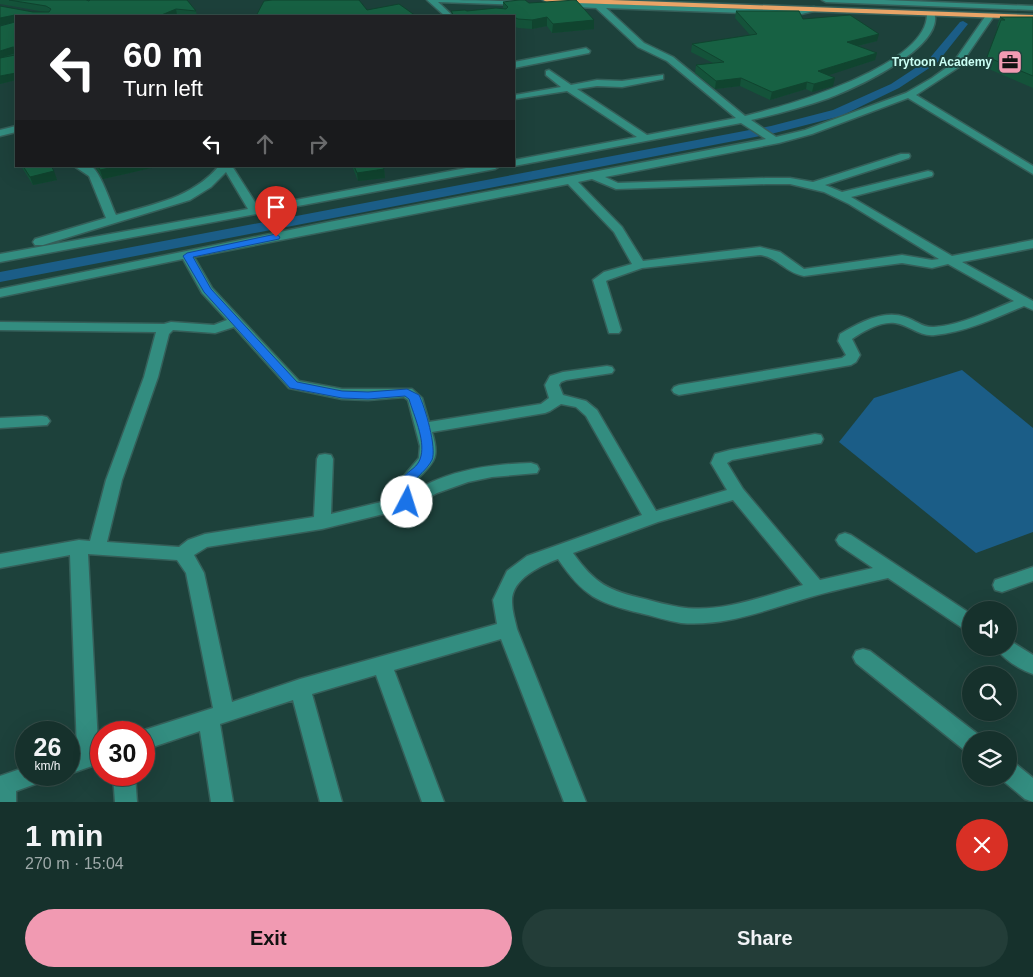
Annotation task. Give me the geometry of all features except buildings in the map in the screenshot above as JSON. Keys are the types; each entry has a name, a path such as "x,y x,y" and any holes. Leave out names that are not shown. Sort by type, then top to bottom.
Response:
{"highway":[{"path":"697,0 950,4 957,12 988,14 1004,9 1033,12"},
{"path":"543,2 640,2 931,14 957,12 1033,17"}],"street":[{"path":"431,0 448,15"},
{"path":"435,0 530,3"},
{"path":"826,0 950,4 1004,9 1033,8"},
{"path":"1004,9 1009,0"},
{"path":"490,2 496,11"},
{"path":"543,2 599,6 797,12 811,9"},
{"path":"599,6 641,45 677,64 747,122 770,138"},
{"path":"515,163 747,122 810,102 853,85 912,48 927,34 930,27 931,14"},
{"path":"0,293 569,180 770,138 808,132 909,95 935,80 956,64 988,14"},
{"path":"515,65 586,51"},
{"path":"549,73 646,139"},
{"path":"518,97 597,83 622,84 660,77"},
{"path":"909,95 1033,171"},
{"path":"0,133 15,129"},
{"path":"814,185 905,156"},
{"path":"82,167 91,170 96,176 102,198 112,219"},
{"path":"0,256 112,219 186,198 200,191 225,167"},
{"path":"227,167 255,211"},
{"path":"0,256 491,167"},
{"path":"840,196 928,174"},
{"path":"592,175 616,186 766,181 790,181 814,185 840,196 1028,304"},
{"path":"569,180 614,227 636,258 638,265"},
{"path":"614,330 599,280 603,276 626,272 638,265 760,251 771,253 780,258 789,268 801,273 902,259 932,264 1033,244"},
{"path":"187,256 207,290 294,385 342,394 368,395 407,392 414,398 428,446 427,458 406,484 407,502"},
{"path":"679,390 846,362 853,355 845,341 845,337 889,318 897,318 926,331 934,332 967,324 1028,304"},
{"path":"0,326 166,328 179,326 215,329 235,322"},
{"path":"86,758 88,548 151,378 162,333 166,328"},
{"path":"557,398 552,385 555,380 563,376 607,370"},
{"path":"423,428 545,408 557,398"},
{"path":"557,398 581,404 592,412 652,518"},
{"path":"0,423 42,421"},
{"path":"815,439 721,458 718,463 737,493 816,588"},
{"path":"322,523 325,459"},
{"path":"0,561 88,548 182,554 194,545 206,541 322,523 407,502 430,489 469,475 492,470 531,469"},
{"path":"575,802 507,629 502,600 513,576 533,561 561,550 652,518 737,493"},
{"path":"845,540 962,618"},
{"path":"561,550 577,573 590,586 614,599 680,615 711,616 889,571"},
{"path":"182,554 190,562 195,573 216,715 222,802"},
{"path":"1002,585 1033,574"},
{"path":"155,736 300,688 507,629"},
{"path":"1017,655 1033,666"},
{"path":"863,657 962,735"},
{"path":"382,665 433,802"},
{"path":"300,688 331,802"},
{"path":"1017,779 1033,792"},
{"path":"3,791 15,785"},
{"path":"125,786 126,802"}],"water":[{"path":"962,370 1033,428 1033,532 976,553 839,442 874,398"}],"waterway":[{"path":"0,277 771,130 837,113 895,86 933,61 963,24"}],"place":[{"name":"Trytoon Academy","path":"1010,62"}],"route":[{"path":"276,237 187,256 207,290 294,385 306,389 342,394 368,395 407,392 414,398 428,446 427,458 406,484 407,502"}]}
